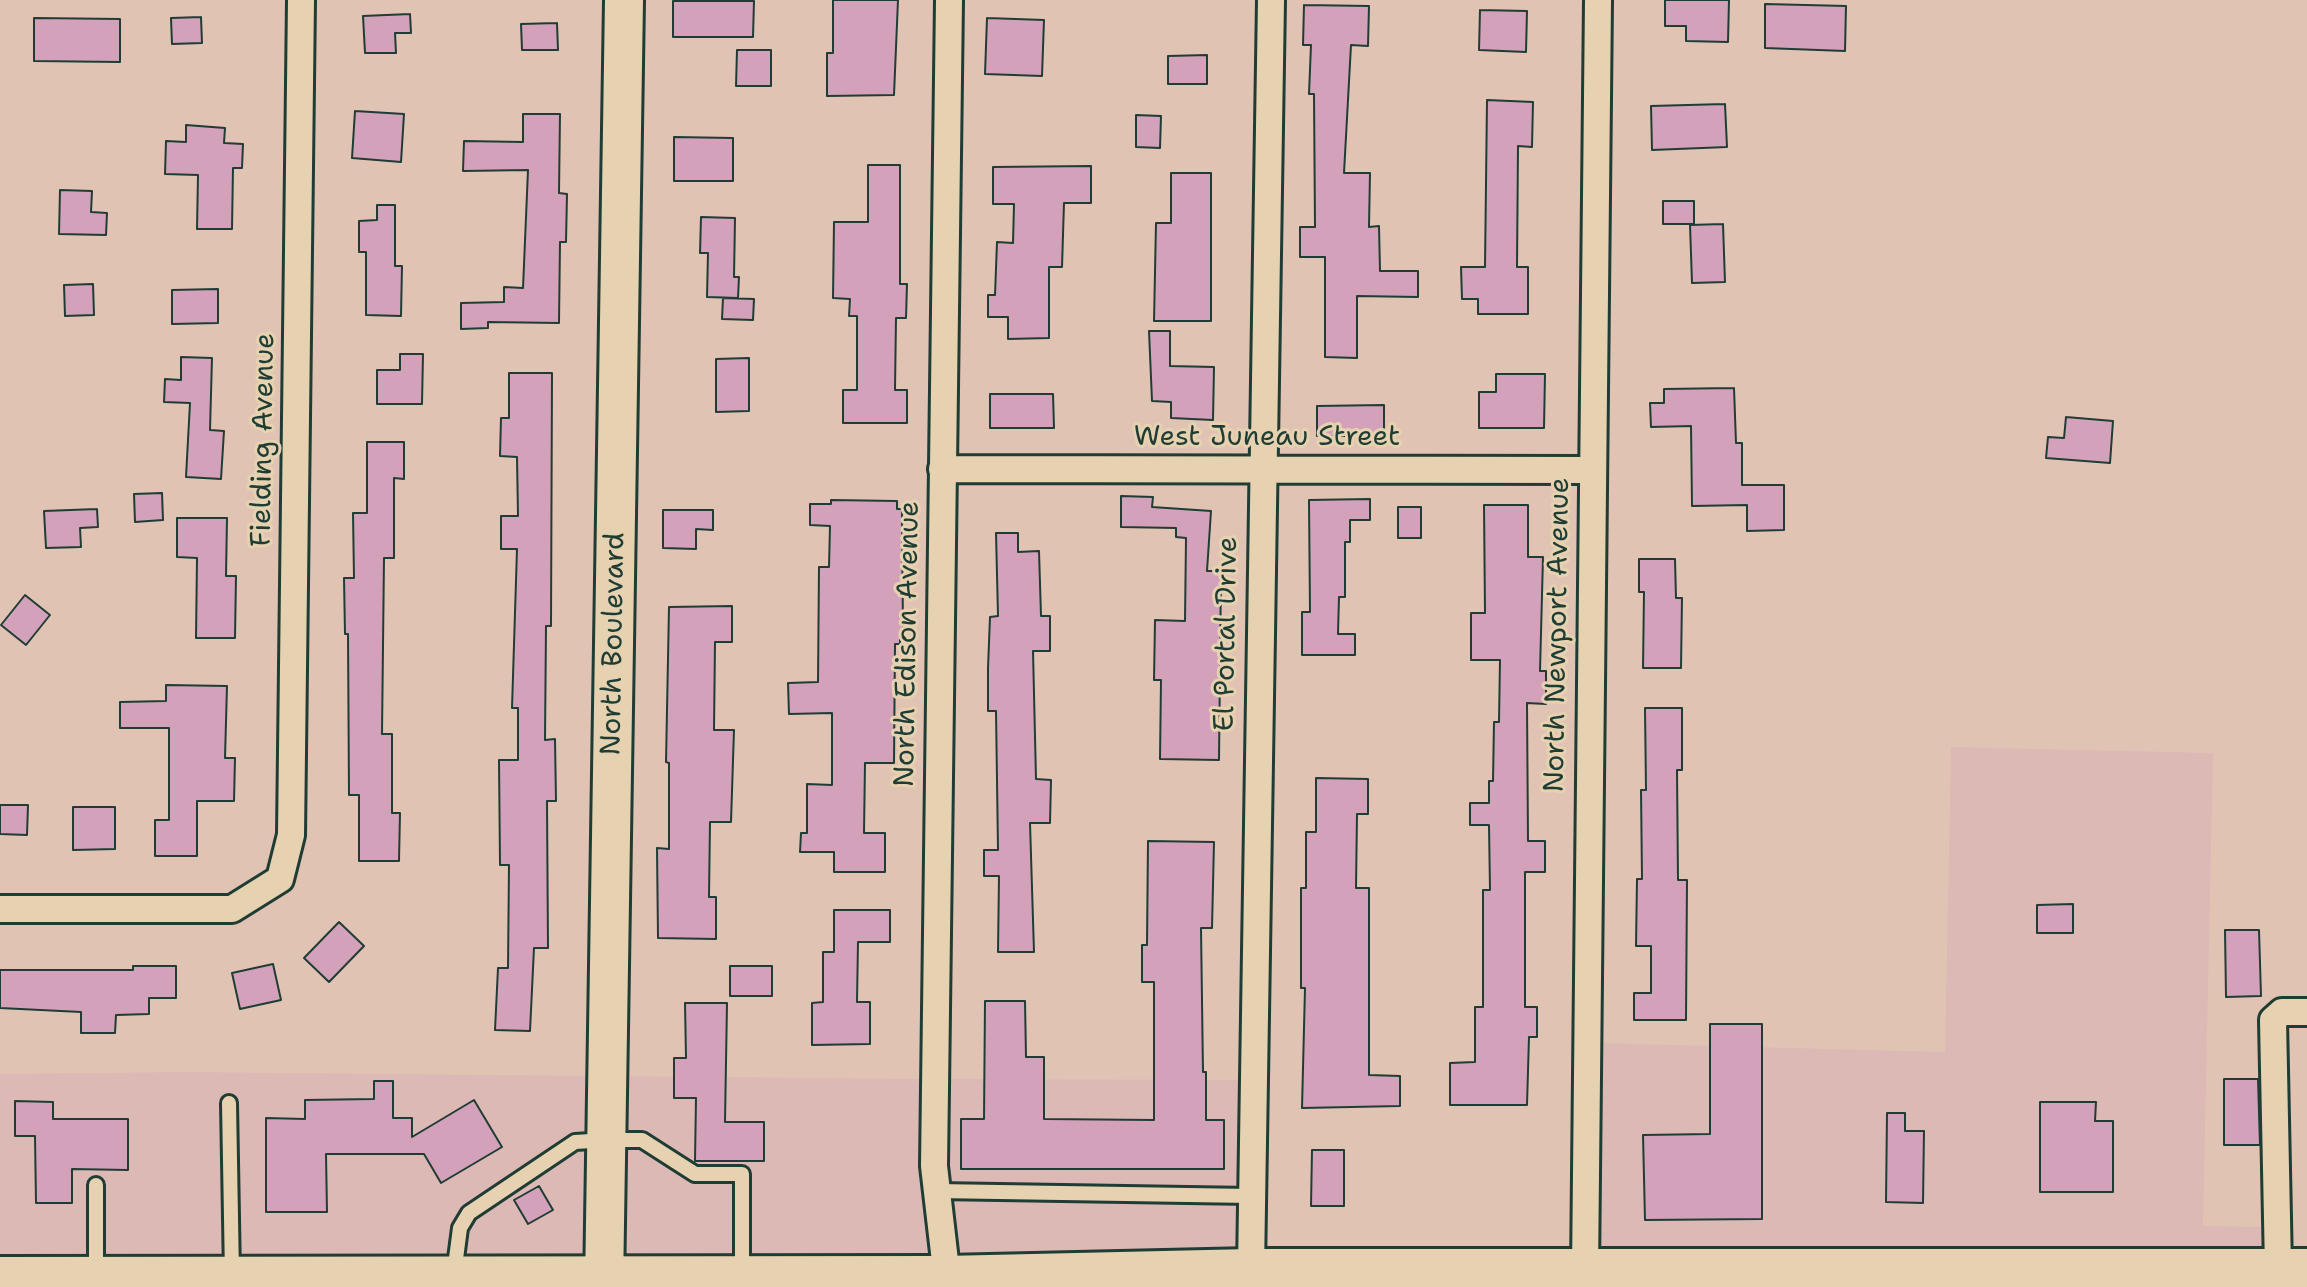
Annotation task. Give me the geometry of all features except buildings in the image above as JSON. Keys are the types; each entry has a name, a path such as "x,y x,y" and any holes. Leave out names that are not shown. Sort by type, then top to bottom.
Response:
{"main road":[{"name":"North Boulevard","path":"604,1281 624,0"},
{"path":"0,1276 187,1281 232,1275 283,1281 380,1281 454,1275 604,1281 946,1281 1251,1268 1334,1278 2051,1278 2293,1268"}],"street":[{"name":"Fielding Avenue","path":"0,909 232,909 280,879 291,835 301,0"},
{"name":"North Edison Avenue","path":"946,1281 934,1166 949,0"},
{"name":"El Portal Drive","path":"1251,1268 1271,0"},
{"name":"North Newport Avenue","path":"1580,1276 1598,0"},
{"name":"West Juneau Street","path":"942,469 1592,470"},
{"path":"2293,1268 2273,1020 2282,1012 2307,1012"}],"lane":[{"path":"229,1103 232,1275"},
{"path":"454,1275 460,1228 469,1213 575,1142 642,1140 695,1174 742,1174 742,1281"},
{"path":"81,1280 96,1185"},
{"path":"936,1191 1251,1196"}],"shaded area":[{"path":"1951,747 2213,753 2203,1226 2265,1227 2265,1254 1597,1256 1598,1043 1945,1052"},
{"path":"187,1072 595,1076 592,1260 0,1262 0,1074"},
{"path":"620,1076 922,1079 921,1166 931,1261 617,1260"},
{"path":"947,1079 1240,1080 1239,1254 957,1261 946,1165"}]}
